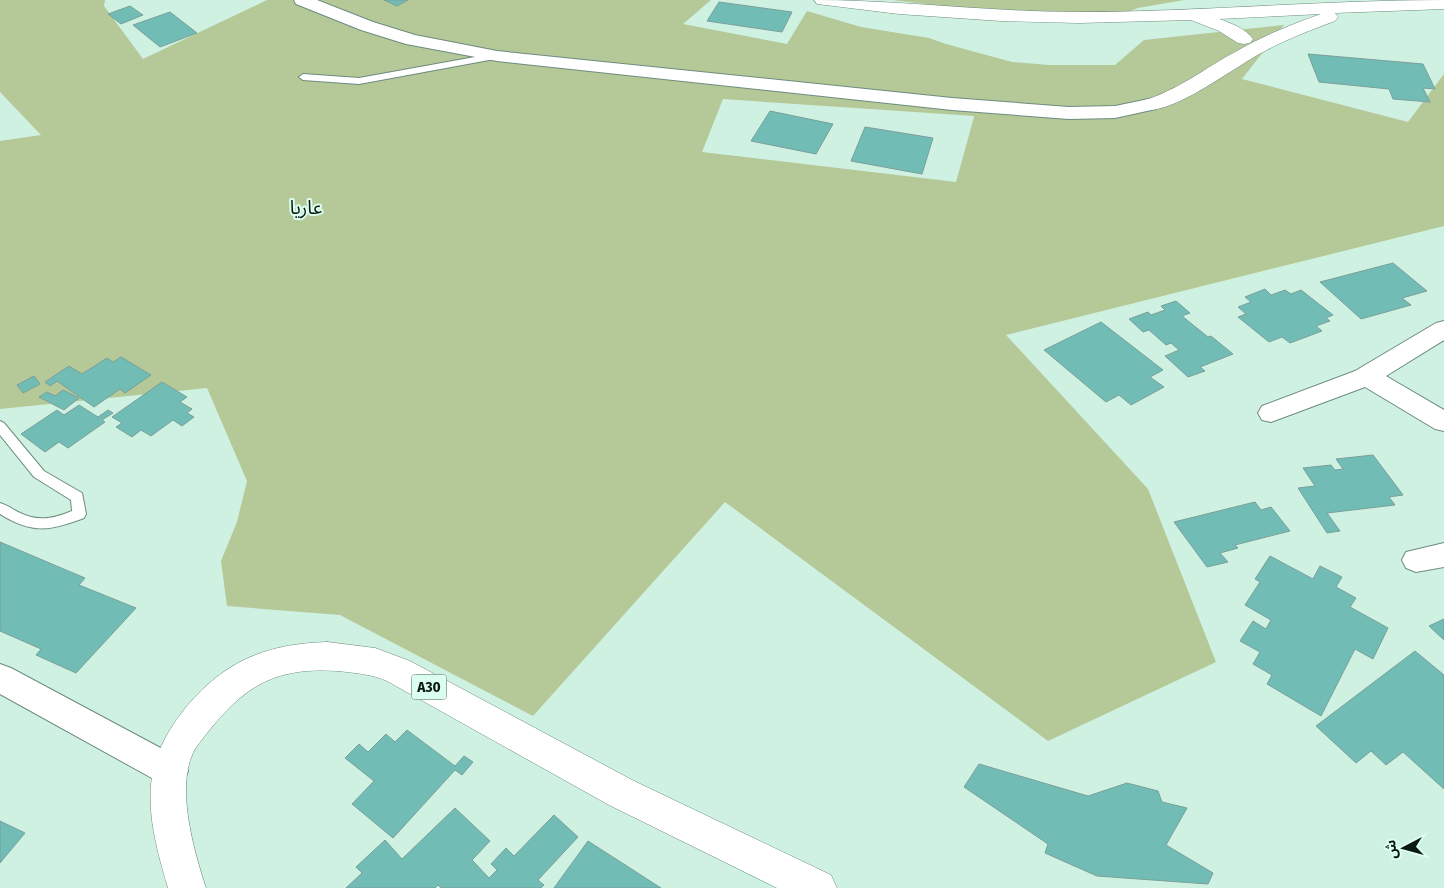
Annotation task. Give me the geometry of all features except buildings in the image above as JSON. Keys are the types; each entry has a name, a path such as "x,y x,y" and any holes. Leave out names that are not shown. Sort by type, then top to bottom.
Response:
{"highway":[{"path":"823,0 968,15 1038,17 1288,11 1444,4"},
{"path":"1150,105 1171,100 1247,52 1278,36 1334,15 1339,8"},
{"path":"1150,105 1159,90 1277,20 1288,11"},
{"path":"1192,14 1225,27 1244,40"},
{"name":"A30","path":"187,888 173,845 170,823 171,771 177,749 220,692 236,680 266,664 300,656 337,656 378,663 422,684 600,782 818,888"}],"street":[{"path":"302,0 367,26 412,40 497,56 952,104 1060,113 1115,112 1150,105"},
{"path":"1271,413 1330,392 1366,376 1444,329"},
{"path":"1366,376 1444,422"},
{"path":"1416,560 1444,555"},
{"path":"0,678 171,771"}],"lane":[{"path":"303,76 358,81 497,56"},
{"path":"0,426 39,474 77,497 79,514 41,526 23,522 0,508"}],"green space":[{"path":"0,0 105,0 104,6 143,59 267,0 711,0 683,24 787,44 807,11 861,27 929,38 1012,62 1049,65 1115,65 1144,40 1284,25 1242,79 1408,122 1444,74 1444,226 1006,335 1148,489 1216,662 1048,741 725,502 533,716 340,615 227,606 221,561 237,522 247,481 207,388 0,409 0,141 41,135 0,92","holes":["723,99 974,116 956,182 702,152"]},
{"path":"892,0 1184,0 1138,8 1124,13 976,10"}],"district":[{"name":"عاريا","path":"306,207"}]}
